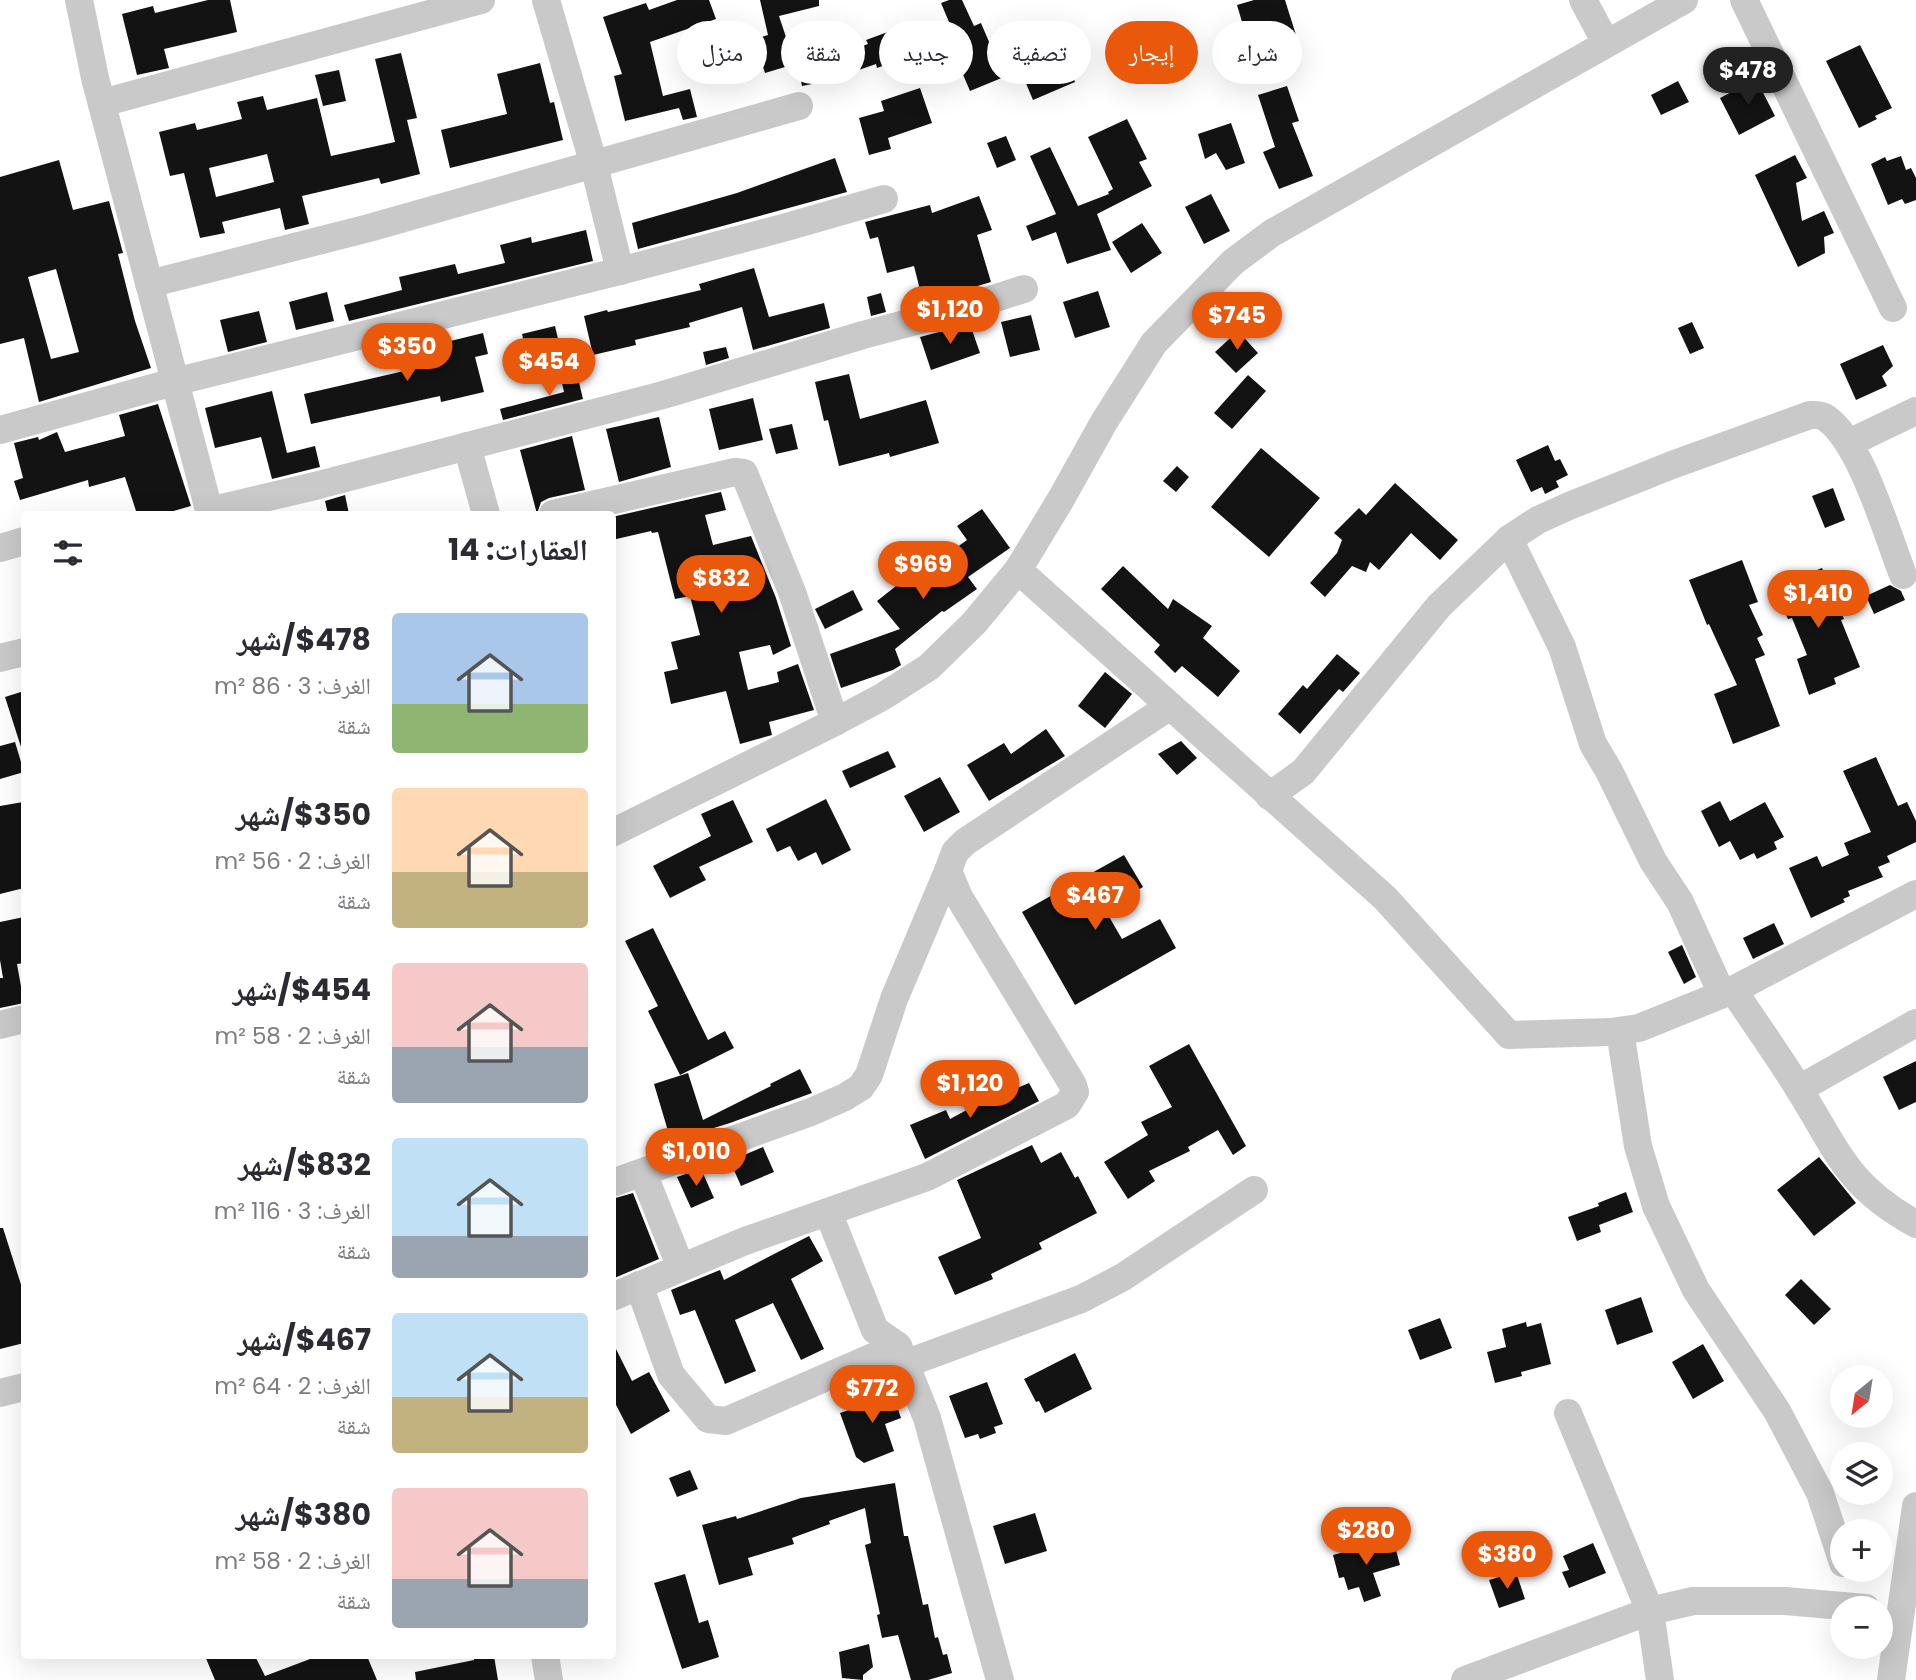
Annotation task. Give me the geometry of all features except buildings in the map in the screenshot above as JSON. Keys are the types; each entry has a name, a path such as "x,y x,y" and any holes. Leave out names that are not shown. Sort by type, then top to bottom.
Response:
{"street":[{"path":"79,0 102,103 208,511"},
{"path":"102,103 481,0"},
{"path":"546,0 594,165 620,271"},
{"path":"1583,0 1606,43"},
{"path":"616,831 835,722 929,667 974,623 1018,570 1104,422 1154,343 1233,262 1272,233 1684,0"},
{"path":"1744,0 1893,308"},
{"path":"149,284 369,228 799,106"},
{"path":"0,430 174,382 620,271 884,198"},
{"path":"217,511 663,395 1024,289"},
{"path":"1849,443 1916,411"},
{"path":"1269,796 1303,772 1438,606 1509,539 1538,520 1569,506 1810,415 1818,414 1826,418 1849,443 1903,575"},
{"path":"467,446 485,511"},
{"path":"566,511 744,472 792,592 835,722"},
{"path":"1509,539 1562,647 1593,744 1653,861 1680,902 1727,992 1799,1089 1841,1161 1882,1205 1916,1224"},
{"path":"0,548 21,542"},
{"path":"1018,570 1385,898 1509,1035 1639,1028 1727,992 1916,894"},
{"path":"0,657 21,653"},
{"path":"616,1181 811,1112 861,1087 869,1075 894,999 955,852 965,842 1170,706"},
{"path":"616,1295 745,1241 927,1177 1067,1105 1075,1093 1073,1085 959,897 948,871"},
{"path":"0,1025 21,1020"},
{"path":"1799,1089 1916,1023"},
{"path":"1620,1031 1638,1146 1656,1206 1696,1290 1777,1411 1820,1493 1830,1523"},
{"path":"643,1173 681,1268"},
{"path":"639,1285 671,1375 708,1419 726,1421 902,1355 1081,1300 1123,1276 1254,1190"},
{"path":"828,1212 875,1330 902,1355 927,1418 1000,1680"},
{"path":"0,1394 21,1388"},
{"path":"1568,1413 1650,1611 1660,1680"},
{"path":"1893,1603 1916,1506"},
{"path":"1465,1680 1650,1611 1693,1601 1786,1601 1830,1605"},
{"path":"546,1659 549,1680"},
{"path":"1892,1659 1892,1680"}]}
